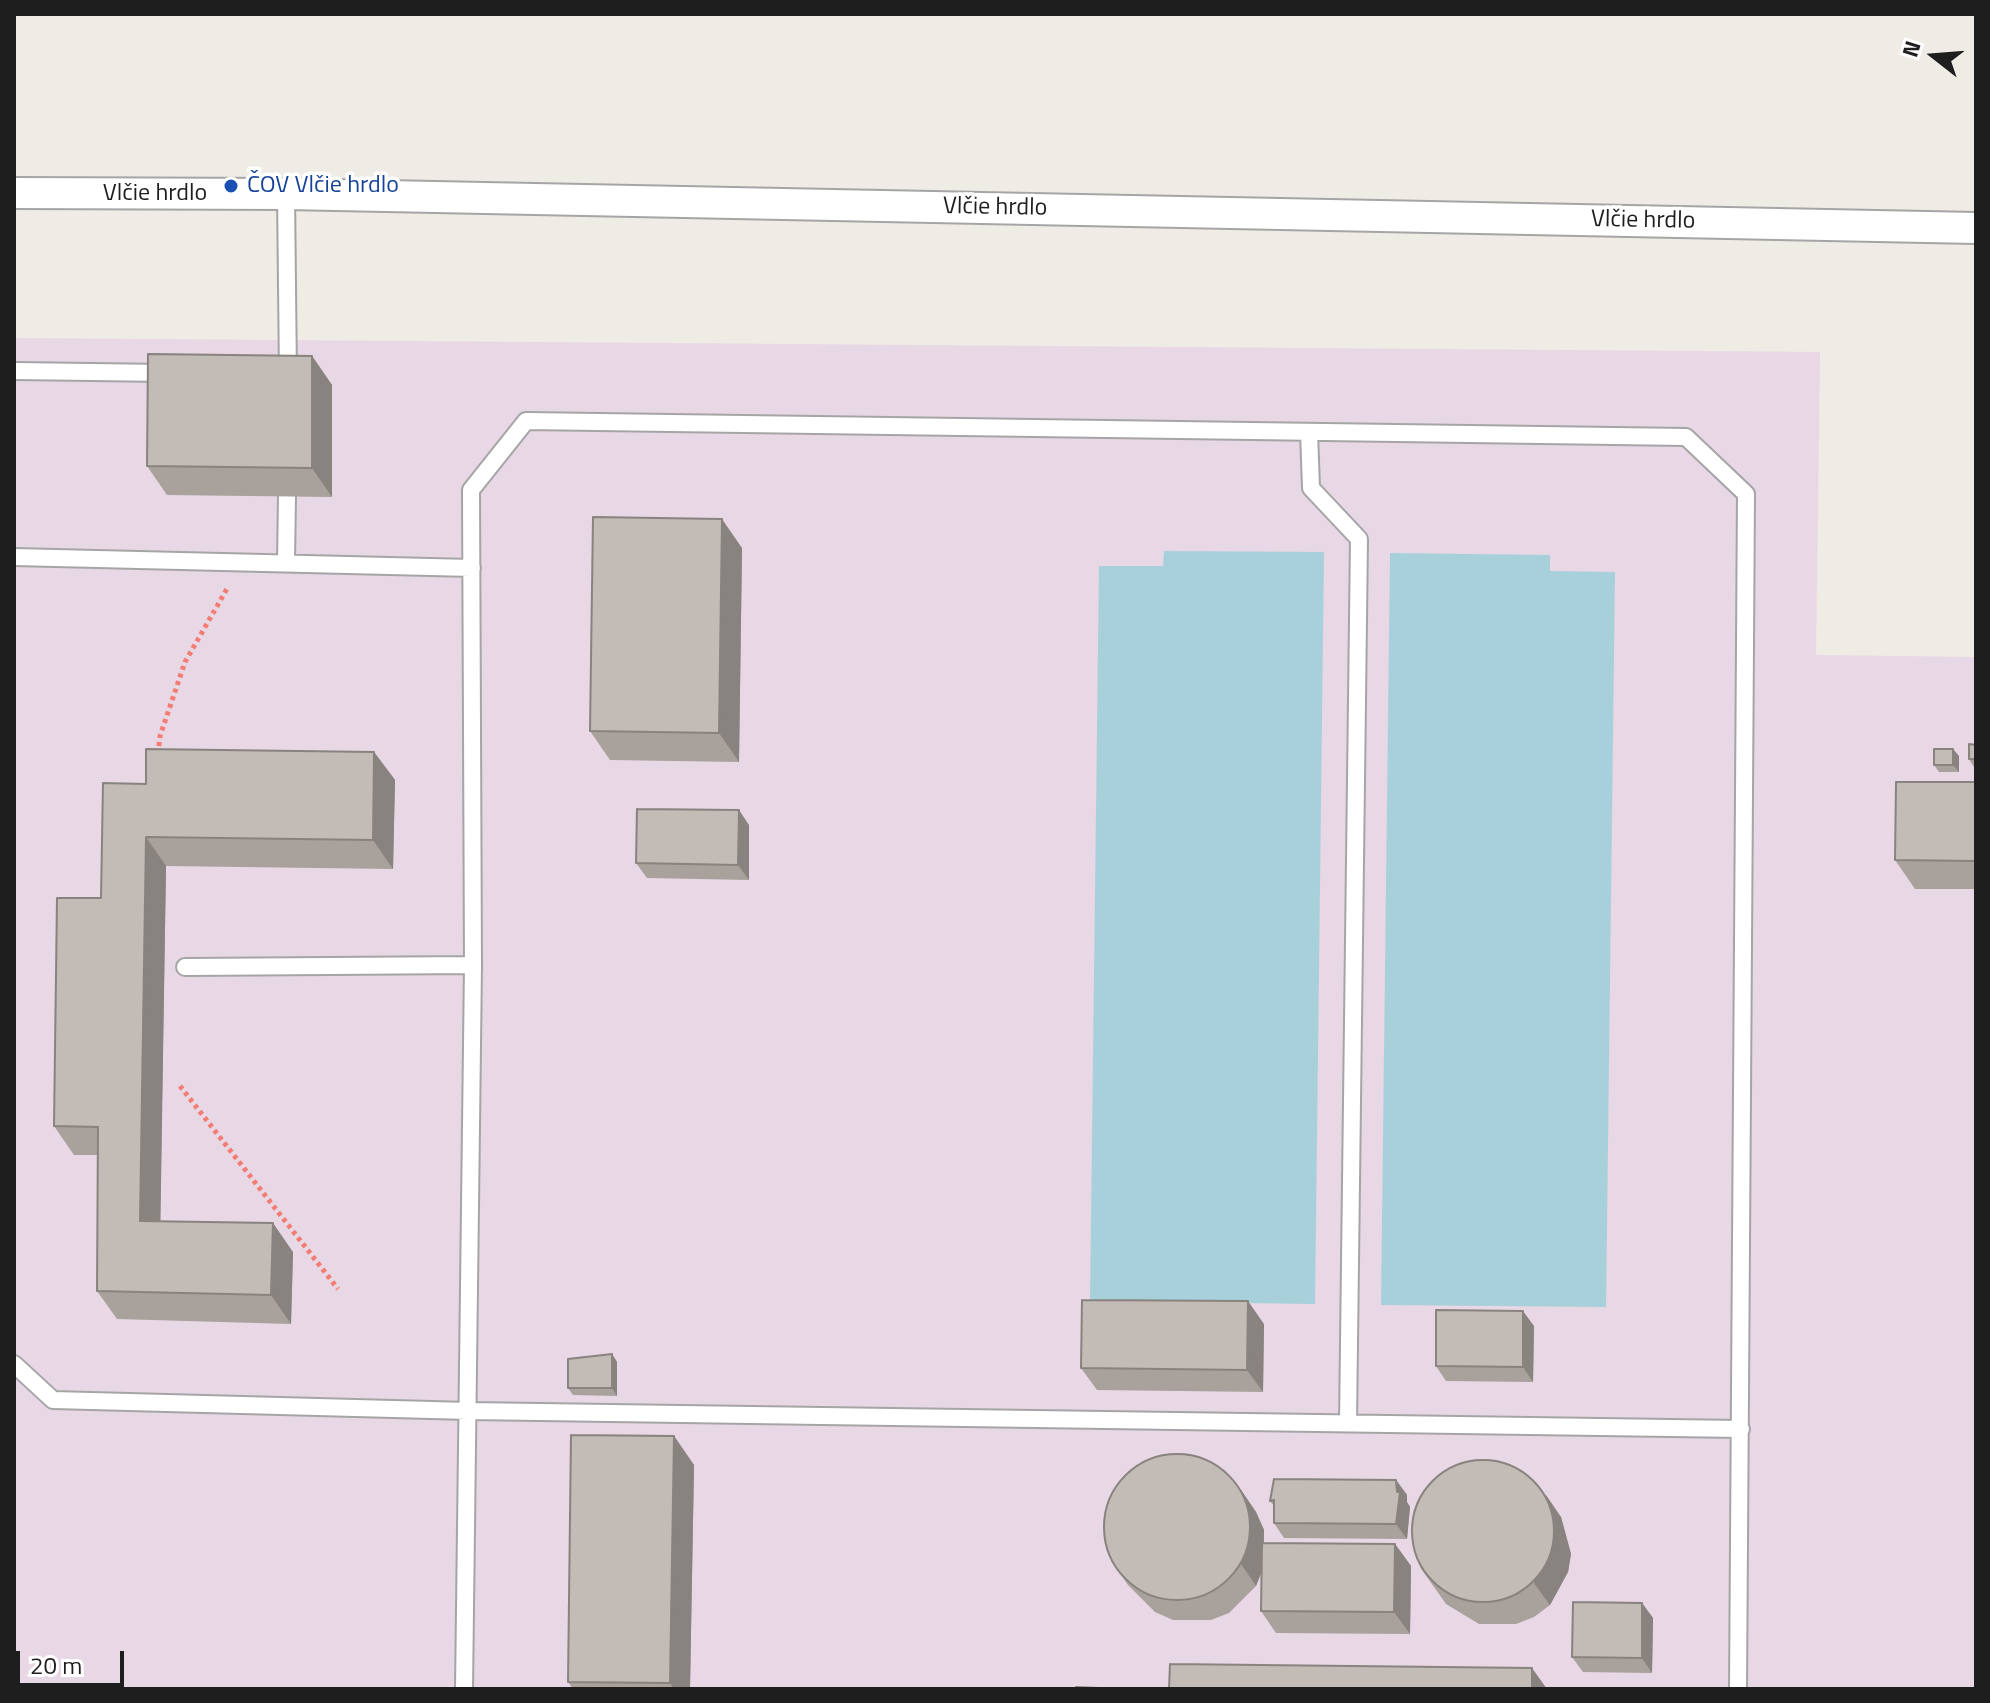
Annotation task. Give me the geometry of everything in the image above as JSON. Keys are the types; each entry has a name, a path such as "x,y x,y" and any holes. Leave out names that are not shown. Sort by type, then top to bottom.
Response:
{"street":[{"name":"Vlčie hrdlo","path":"14,193 286,194 1976,228"}],"lane":[{"path":"283,377 286,194"},
{"path":"14,371 182,373"},
{"path":"464,1689 473,965 471,490 526,421 1686,437 1746,494 1738,1689"},
{"path":"1309,432 1311,488 1359,539 1348,1423"},
{"path":"286,563 287,496"},
{"path":"14,557 472,568"},
{"path":"185,967 473,965"},
{"path":"14,1364 53,1400 469,1411 1741,1429"}],"path":[{"path":"158,763 160,736 185,662 243,562"},
{"path":"180,1086 338,1289"}],"shaded area":[{"path":"14,338 1820,352 1816,655 1976,657 1976,1689 14,1689"}],"water":[{"path":"1164,551 1324,552 1315,1304 1090,1301 1099,566 1163,566"},
{"path":"1390,553 1550,555 1550,571 1615,572 1606,1307 1381,1305"}],"building":[{"path":"148,354 312,356 312,468 147,466"},
{"path":"593,517 722,519 719,733 590,731"},
{"path":"1969,744 1976,745 1976,759 1969,759"},
{"path":"146,749 374,752 373,840 146,837 140,1221 273,1223 271,1295 97,1291 98,1127 54,1126 57,898 101,898 103,783 146,784"},
{"path":"1934,749 1953,749 1953,765 1934,765"},
{"path":"1896,782 1976,782 1976,861 1895,860"},
{"path":"637,809 739,810 738,865 636,863"},
{"path":"1082,1300 1248,1301 1247,1370 1081,1368"},
{"path":"1436,1310 1523,1311 1523,1367 1436,1366"},
{"path":"612,1354 612,1388 568,1388 568,1359"},
{"path":"571,1435 674,1436 670,1683 568,1682"},
{"path":"1177,1454 1205,1460 1228,1476 1244,1499 1250,1527 1244,1555 1228,1578 1205,1594 1177,1600 1149,1594 1126,1578 1110,1555 1104,1527 1110,1499 1126,1476 1149,1460"},
{"path":"1483,1460 1510,1465 1534,1480 1549,1504 1554,1531 1549,1558 1534,1582 1510,1597 1483,1602 1456,1597 1432,1582 1417,1558 1412,1531 1417,1504 1432,1480 1456,1465"},
{"path":"1274,1479 1396,1480 1397,1492 1400,1492 1396,1524 1274,1523 1274,1500 1270,1501"},
{"path":"1262,1543 1395,1544 1394,1612 1261,1611"},
{"path":"1573,1602 1642,1603 1642,1658 1572,1657"},
{"path":"1170,1664 1532,1668 1532,1689 1169,1689"}],"place":[{"name":"ČOV Vlčie hrdlo","path":"231,186"}]}
